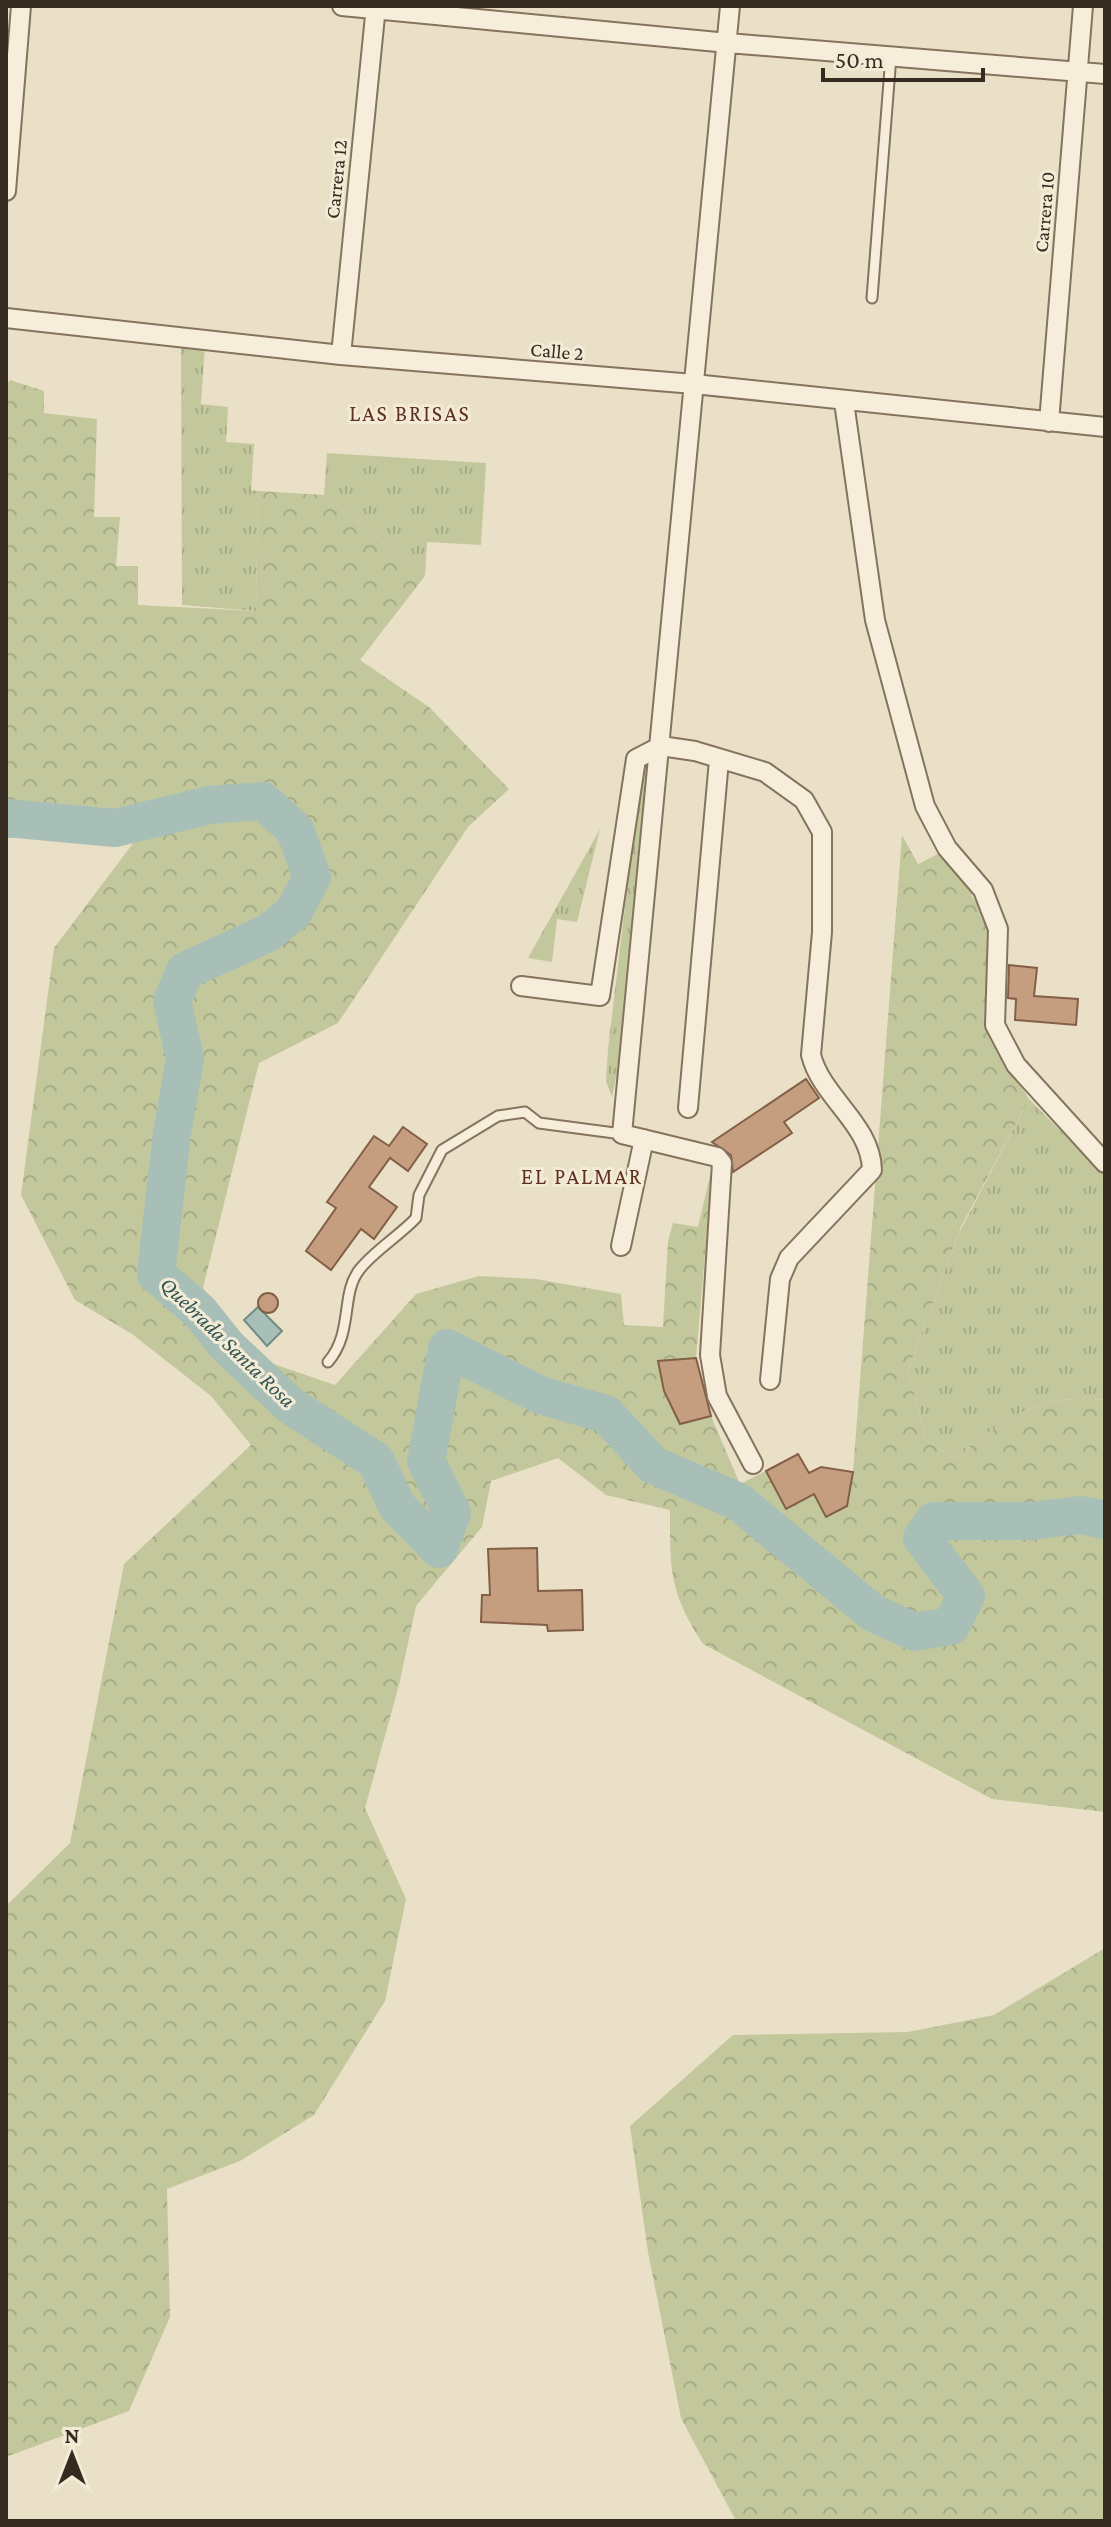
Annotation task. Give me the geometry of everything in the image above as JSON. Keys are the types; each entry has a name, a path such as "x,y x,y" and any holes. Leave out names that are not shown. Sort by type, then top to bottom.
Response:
{"street":[{"path":"6,191 21,6"},
{"path":"342,6 728,43 1105,74"},
{"path":"730,6 622,1134 717,1157 722,1163 710,1355 717,1396 753,1464"},
{"name":"Carrera 10","path":"1049,422 1083,6"},
{"name":"Carrera 12","path":"341,355 376,8"},
{"name":"Calle 2","path":"6,318 341,355 694,384 1105,427"},
{"path":"844,402 875,620 925,806 947,848 983,890 998,929 995,1025 1016,1065 1105,1163"},
{"path":"521,986 600,996 636,759 661,746 695,751 765,772 804,800 822,832 822,932 811,1055 816,1072 865,1139 872,1170 789,1258 780,1279 770,1380"},
{"path":"688,1108 719,760"},
{"path":"621,1246 644,1139"}],"lane":[{"path":"872,298 891,56"},
{"path":"328,1362 341,1347 349,1297 359,1270 416,1218 419,1195 442,1150 498,1116 513,1112 525,1112 539,1123 622,1134"}],"green space":[{"path":"181,344 205,346 201,404 228,407 226,442 254,444 251,490 258,491 256,611 182,605"},
{"path":"10,380 44,391 44,413 97,419 94,517 120,517 116,566 138,566 138,605 256,611 258,491 324,495 425,576 360,660 429,707 509,789 468,827 338,1023 259,1063 203,1288 256,1358 335,1385 416,1294 479,1276 536,1279 621,1294 624,1325 663,1327 668,1241 673,1223 698,1227 713,1163 696,1358 658,1361 664,1391 680,1424 711,1416 740,1484 766,1471 786,1508 814,1494 826,1517 847,1506 853,1472 902,835 918,864 940,853 975,891 971,895 992,926 1006,1062 1029,1099 961,1227 908,1370 926,1440 954,1459 1023,1412 1060,1401 1105,1400 1105,1812 992,1799 703,1644 684,1609 674,1580 670,1510 606,1495 558,1458 491,1481 482,1527 416,1606 399,1685 365,1808 406,1899 385,2001 314,2115 240,2161 167,2189 170,2317 129,2411 6,2457 6,1906 70,1843 124,1564 251,1445 211,1396 132,1334 75,1300 21,1195 54,948 134,842 95,836 6,838 6,385"},
{"path":"327,453 486,463 481,545 427,542 425,576 324,495"},
{"path":"651,750 612,1097 606,1082 608,1049 643,756"},
{"path":"600,829 577,922 557,919 552,962 528,958"},
{"path":"1029,1099 1105,1176 1105,1400 1060,1401 1023,1412 954,1459 926,1440 908,1370 959,1233"},
{"path":"1105,1948 1105,2521 736,2521 681,2418 648,2252 630,2126 733,2035 908,2032 994,2015"}],"water":[{"path":"258,1307 282,1331 267,1346 244,1320"}],"building":[{"path":"1009,965 1037,968 1034,996 1078,999 1076,1025 1015,1020 1016,999 1008,998"},
{"path":"806,1079 819,1098 784,1122 792,1133 733,1172 731,1155 712,1142"},
{"path":"403,1127 427,1144 408,1171 390,1158 369,1187 397,1207 374,1239 361,1229 331,1270 306,1251 336,1208 327,1202 374,1136 389,1146"},
{"path":"264,1293 272,1293 278,1303 272,1313 264,1313 258,1307 258,1299"},
{"path":"696,1358 711,1416 680,1424 664,1391 658,1361"},
{"path":"798,1454 809,1473 821,1467 853,1472 847,1506 826,1517 814,1494 786,1509 766,1471"},
{"path":"537,1548 538,1591 582,1590 583,1630 548,1631 547,1625 481,1622 482,1595 490,1595 488,1549"}],"waterway":[{"name":"Quebrada Santa Rosa","path":"6,818 115,828 210,805 263,801 295,830 312,877 293,913 268,933 185,971 172,1001 185,1059 172,1133 156,1274 200,1312 227,1346 291,1406 376,1461 397,1506 439,1549 452,1513 426,1461 447,1348 540,1395 606,1414 653,1465 739,1502 873,1613 915,1632 951,1626 966,1596 922,1538 934,1521 1031,1521 1080,1515 1105,1520"}],"district":[{"name":"LAS BRISAS","path":"410,413"},
{"name":"EL PALMAR","path":"582,1176"}]}
